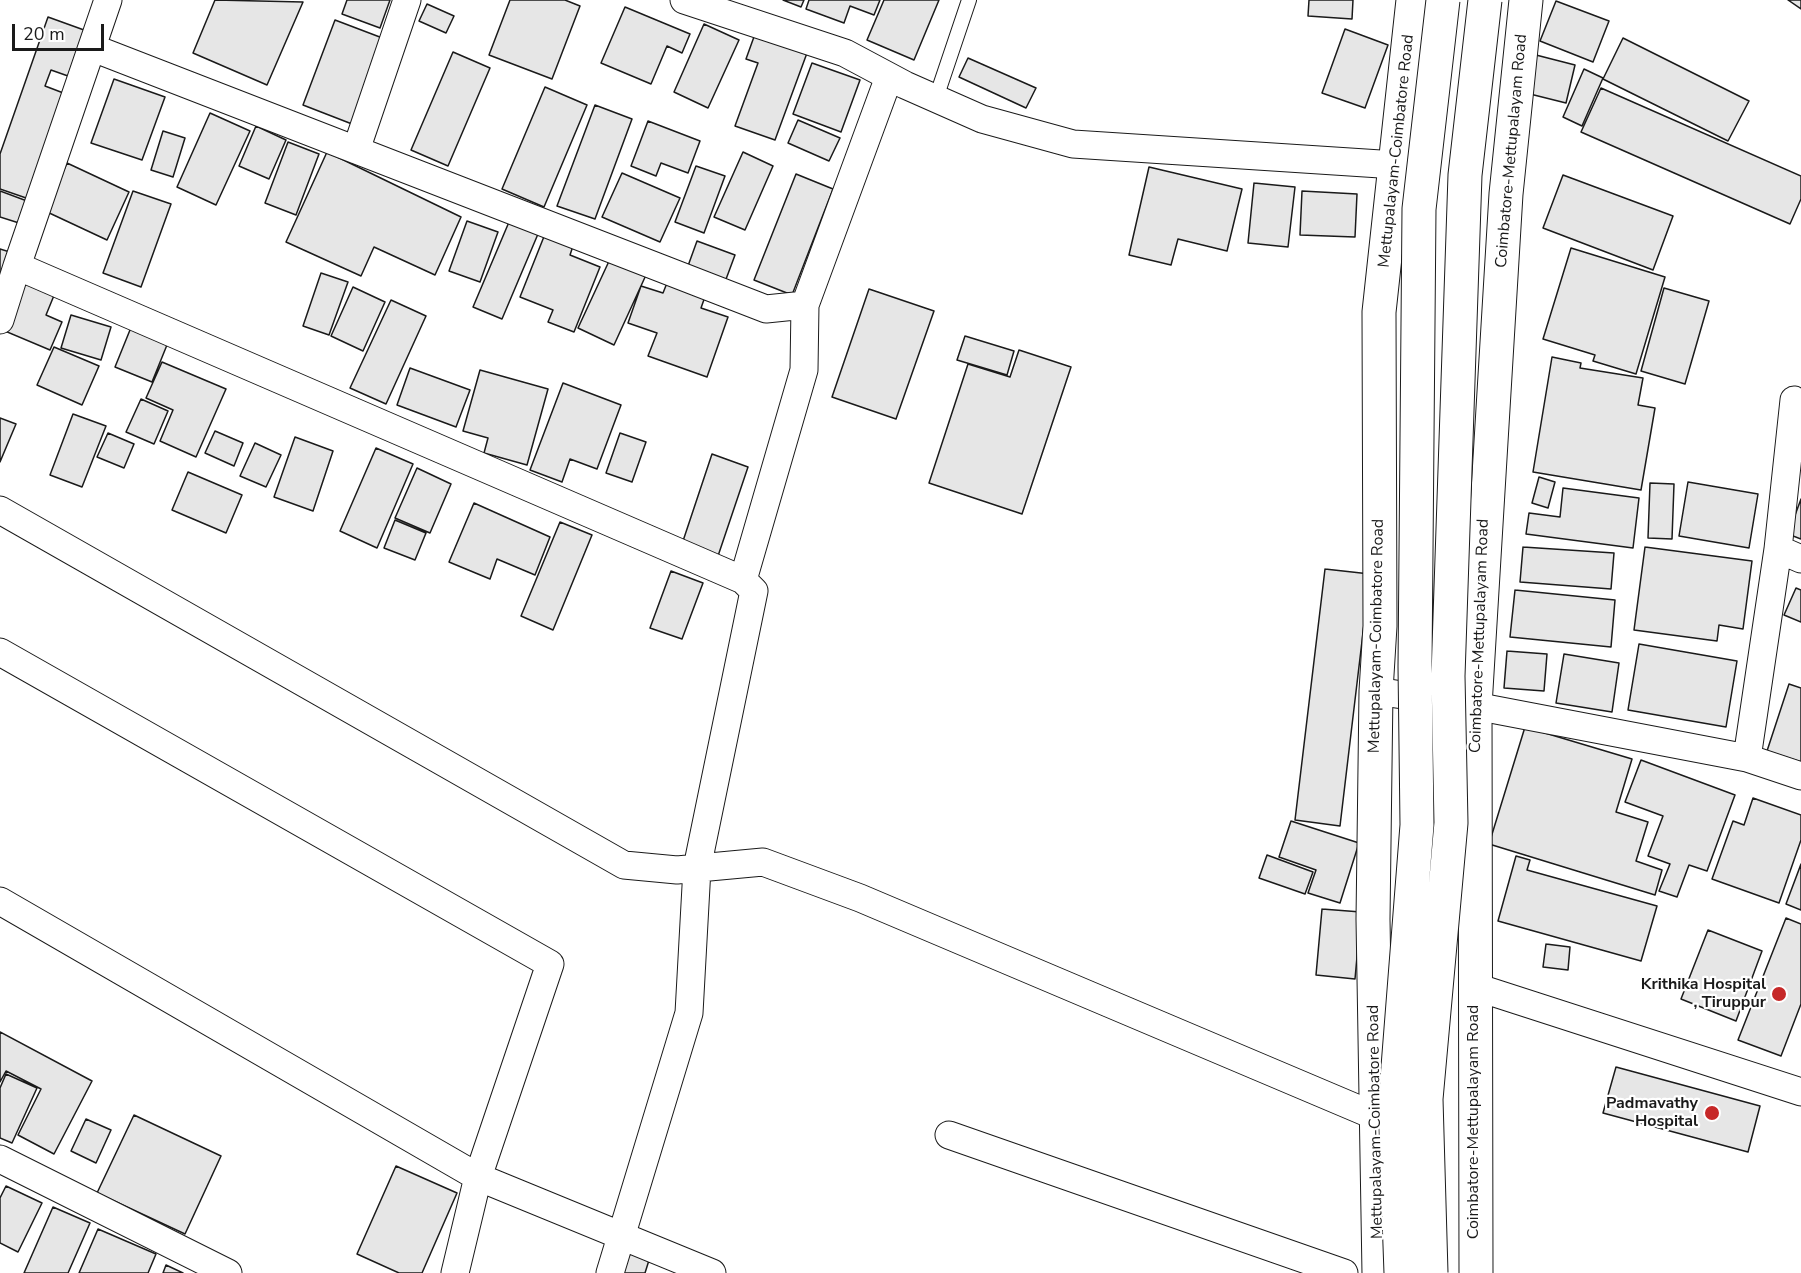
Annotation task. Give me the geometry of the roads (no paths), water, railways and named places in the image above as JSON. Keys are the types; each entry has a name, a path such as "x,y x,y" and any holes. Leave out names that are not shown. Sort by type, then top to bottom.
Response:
{"main road":[{"name":"Mettupalayam-Coimbatore Road","path":"1379,1273 1373,919 1376,690 1380,626 1380,312 1413,0"},
{"path":"1401,1273 1395,1105 1417,825 1415,666 1419,210 1443,0"},
{"path":"1431,1273 1426,1099 1451,824 1448,676 1465,175 1485,0"},
{"name":"Coimbatore-Mettupalayam Road","path":"1476,1273 1473,986 1475,706 1506,194 1526,0"}],"street":[{"path":"0,320 108,0"},
{"path":"356,150 407,0"},
{"path":"684,0 724,6 845,53 890,77 982,119 1073,144 1396,165"},
{"path":"93,48 766,309 805,304"},
{"path":"742,580 804,370 805,304 890,77"},
{"path":"17,266 742,580 754,591 697,868 689,1013 610,1273"},
{"path":"1747,758 1789,554 1794,400"},
{"path":"0,510 624,865 677,870 763,862 860,898 1375,1116"},
{"path":"0,652 550,964 478,1178 455,1273"},
{"path":"1376,690 1475,706 1747,758 1801,776"},
{"path":"0,901 478,1178 712,1273"},
{"path":"1473,986 1801,1092"},
{"path":"949,1135 1344,1273"},
{"path":"0,1159 228,1273"}],"lane":[{"path":"936,98 969,0"}],"place":[{"name":"Krithika Hospital , Tiruppur","path":"1779,994"},
{"name":"Padmavathy Hospital","path":"1712,1113"}]}
